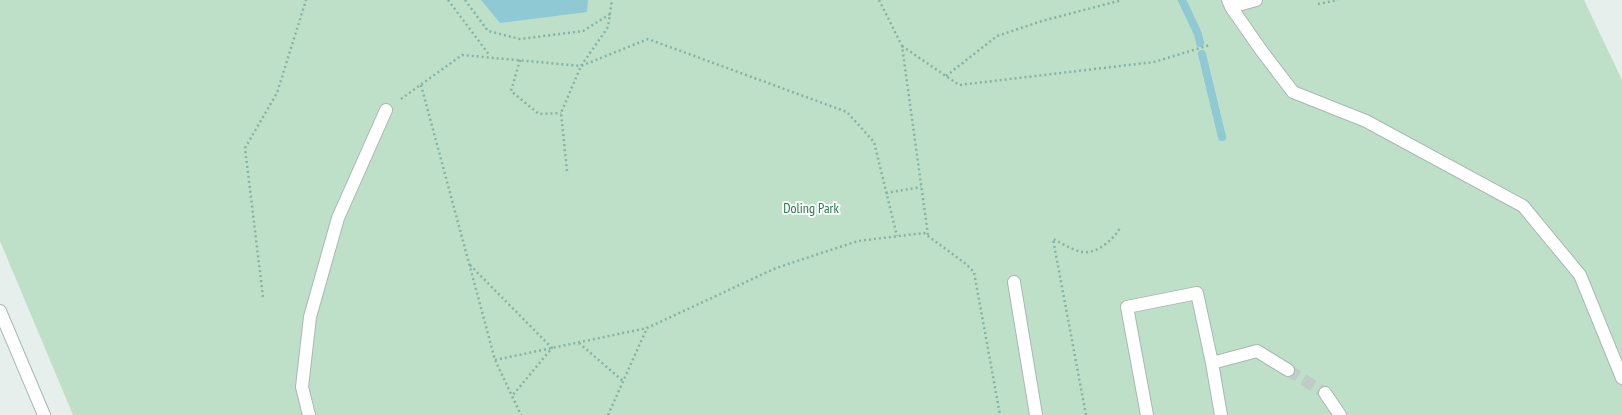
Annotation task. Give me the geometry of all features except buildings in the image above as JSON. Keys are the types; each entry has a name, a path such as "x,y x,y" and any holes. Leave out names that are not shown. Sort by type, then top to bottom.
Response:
{"street":[{"path":"1256,0 1230,3 1261,50 1293,92 1366,121 1523,206 1580,275 1622,378"},
{"path":"309,415 302,387 310,317 338,218 386,110"},
{"path":"1014,282 1036,415"},
{"path":"1147,415 1127,307 1197,293 1212,363 1221,415"},
{"path":"0,311 44,415"},
{"path":"1212,363 1257,351 1288,370"},
{"path":"1325,393 1340,415"}],"path":[{"path":"263,297 245,148 277,93 306,0"},
{"path":"448,0 490,56"},
{"path":"465,0 488,32 520,39 583,30 610,14"},
{"path":"567,171 561,113 580,66 608,27 612,0"},
{"path":"879,0 902,46 928,236"},
{"path":"946,76 997,36 1042,21 1122,0"},
{"path":"1318,4 1338,0"},
{"path":"386,110 462,54 580,66 648,40 847,112 874,142 897,236"},
{"path":"902,46 959,85 1154,62 1210,45"},
{"path":"520,60 511,91 539,114 561,113"},
{"path":"421,85 495,360 520,415"},
{"path":"886,193 921,187"},
{"path":"1086,415 1053,239 1082,252 1094,250 1104,245 1120,228"},
{"path":"495,360 647,328 776,268 858,241 924,233 966,264 974,272 1000,415"},
{"path":"469,264 552,348"},
{"path":"608,415 647,328"},
{"path":"579,343 623,381"},
{"path":"512,396 552,348"}],"green space":[{"name":"Doling Park","path":"0,0 1584,0 1622,80 1622,415 73,415 0,241"}],"water":[{"path":"481,0 588,0 587,12 500,23"}],"waterway":[{"path":"1182,0 1198,34 1200,43"},
{"path":"1202,54 1222,137"}],"tunnel":[{"path":"1288,370 1325,393"}]}
